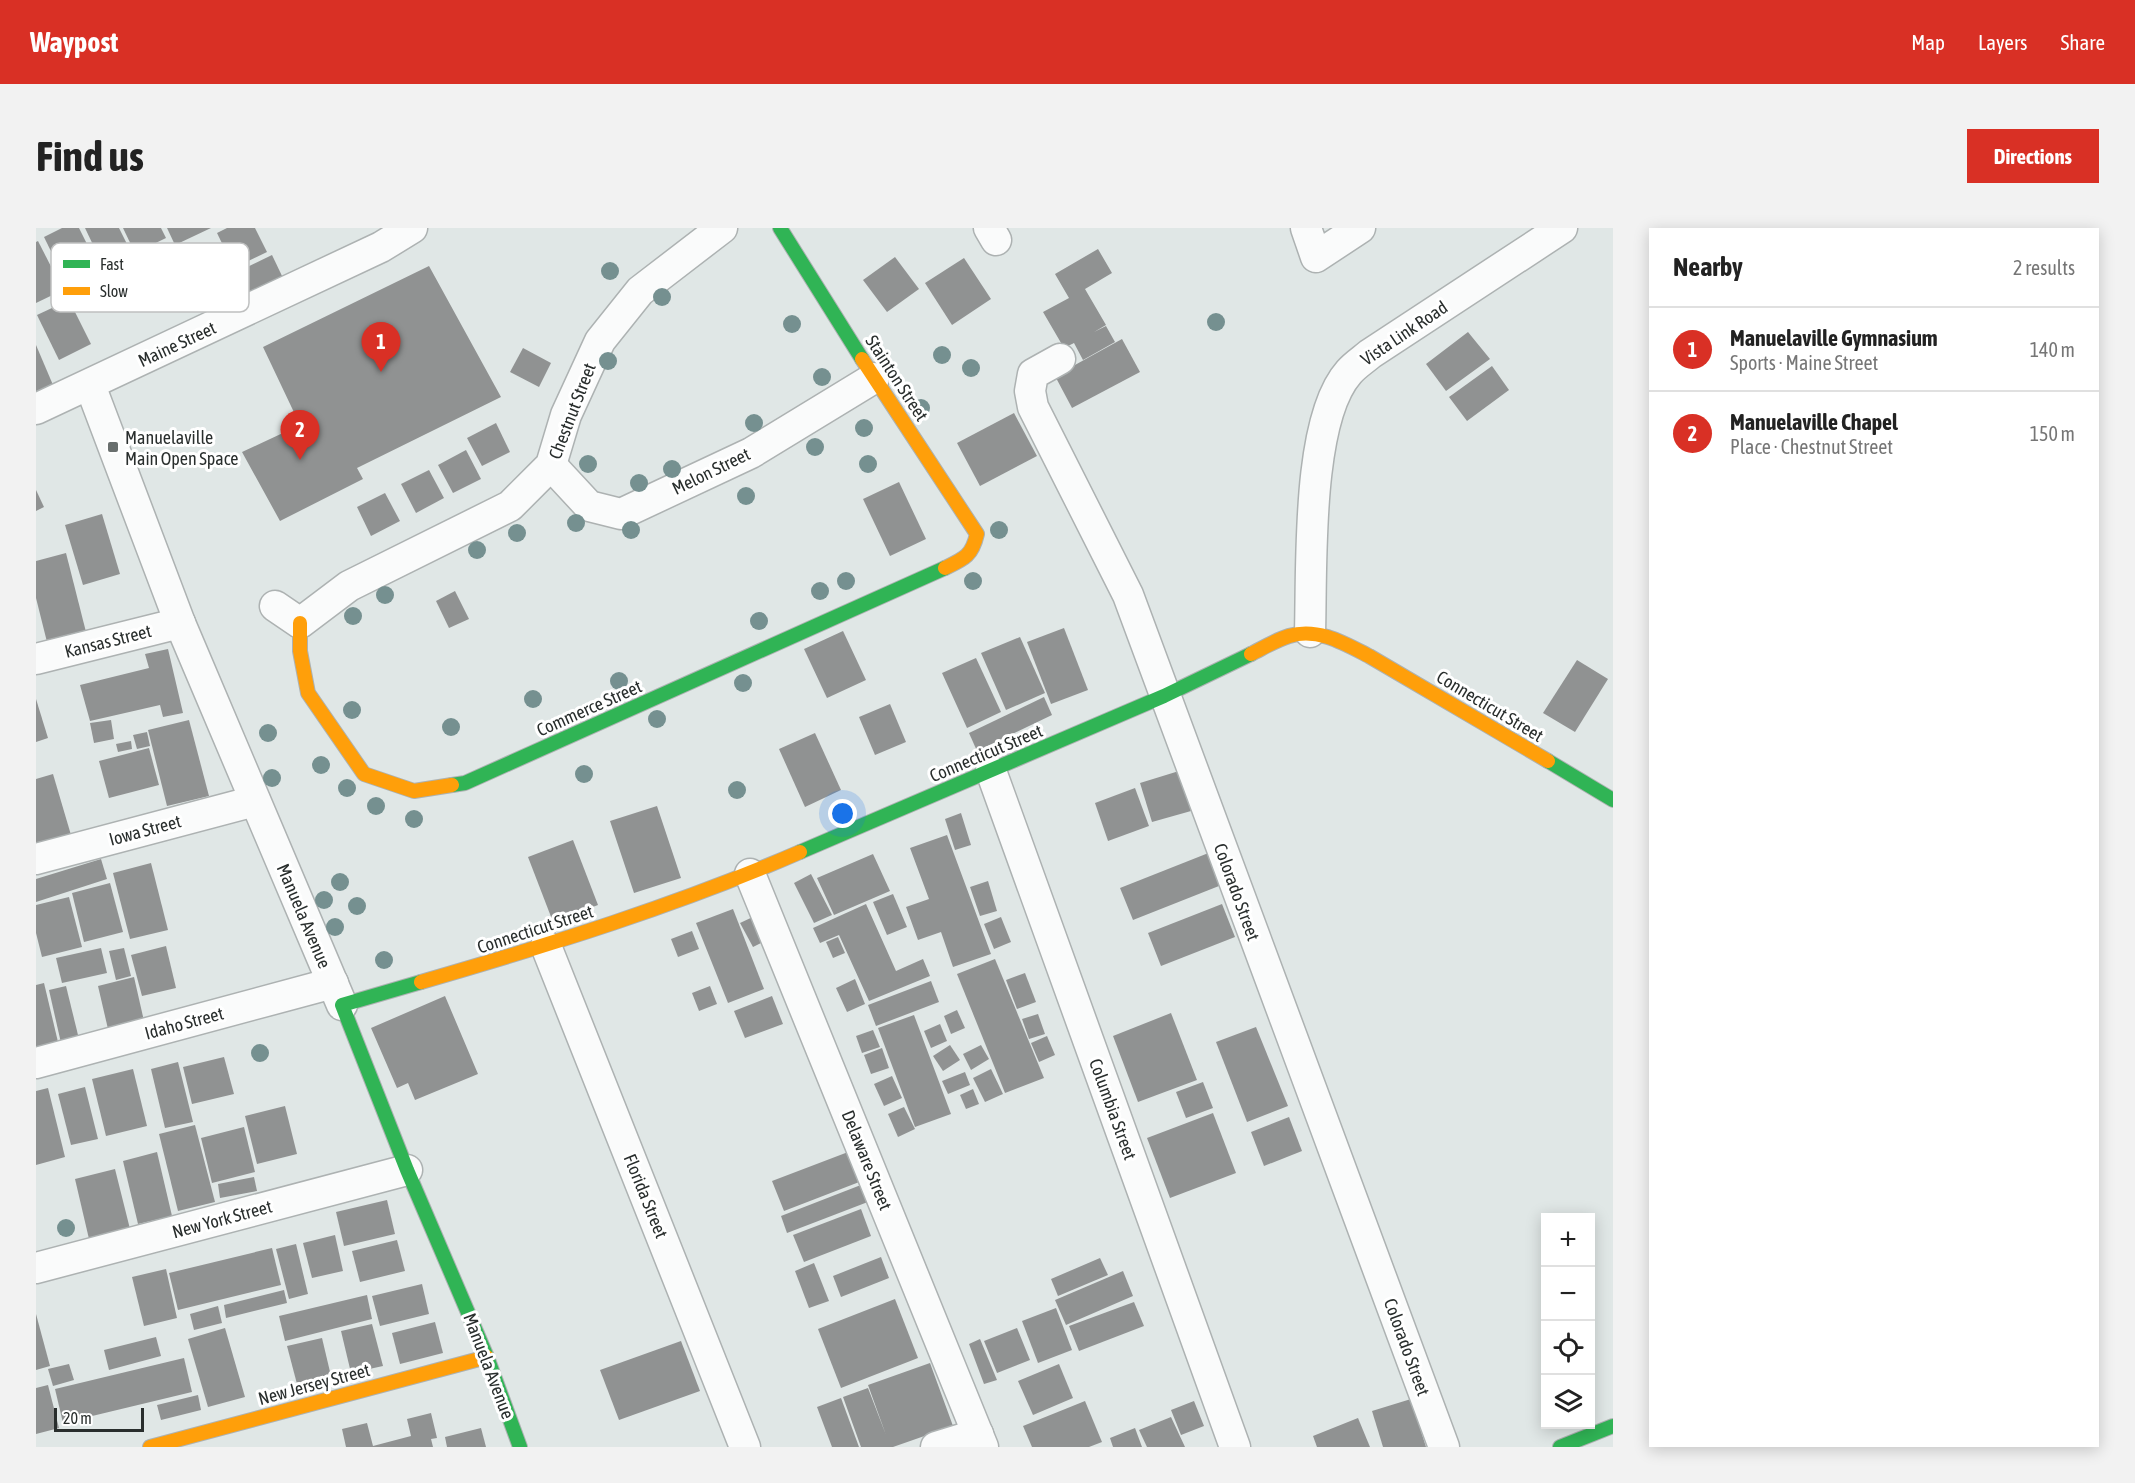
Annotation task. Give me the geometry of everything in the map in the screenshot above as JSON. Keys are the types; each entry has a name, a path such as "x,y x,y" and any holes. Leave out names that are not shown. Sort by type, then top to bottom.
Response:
{"street":[{"name":"Maine Street","path":"249,310 381,247 412,228"},
{"name":"Stainton Street","path":"780,228 874,378 977,534 974,548"},
{"path":"1306,228 1316,257 1360,228"},
{"name":"Vista Link Road","path":"1310,632 1315,475 1325,427 1337,391 1349,372 1370,354 1562,228"},
{"name":"Chestnut Street","path":"300,622 349,586 510,506 551,465 566,416 600,341 640,291 701,233"},
{"name":"Maine Street","path":"36,409 244,312"},
{"name":"Colorado Street","path":"1060,359 1033,374 1030,390 1033,407 1128,595 1444,1447"},
{"name":"Melon Street","path":"551,465 589,506 621,514 751,453 874,378"},
{"name":"Manuela Avenue","path":"90,385 180,623 338,994 407,1170 487,1357 520,1447"},
{"name":"Commerce Street","path":"300,622 300,651 308,693 364,774 414,791 465,783 964,559 974,548"},
{"path":"275,606 300,622"},
{"name":"Kansas Street","path":"36,660 180,623"},
{"name":"Connecticut Street","path":"338,994 546,946 750,874 1164,696 1289,636 1310,632 1340,640 1369,656 1613,800"},
{"name":"Columbia Street","path":"991,771 1234,1447"},
{"name":"Iowa Street","path":"36,859 255,801"},
{"name":"Delaware Street","path":"750,874 980,1441"},
{"name":"Florida Street","path":"546,946 745,1447"},
{"name":"Idaho Street","path":"36,1063 338,994"},
{"name":"New York Street","path":"36,1268 407,1170"},
{"name":"New Jersey Street","path":"150,1447 487,1357"},
{"path":"1560,1447 1613,1426"},
{"path":"936,1447 980,1441"}],"building":[{"path":"62,228 79,228 86,243 51,243 51,251 44,237"},
{"path":"85,228 119,228 126,243 92,243"},
{"path":"123,228 161,228 166,238 156,243 130,243"},
{"path":"167,228 211,228 179,243 174,243"},
{"path":"227,228 255,228 267,252 249,261 249,243 222,243 217,233"},
{"path":"38,241 51,266 51,296 36,303 36,242"},
{"path":"1098,249 1112,273 1085,289 1106,325 1094,332 1106,326 1115,342 1083,360 1074,343 1064,348 1043,312 1069,298 1055,274"},
{"path":"272,255 283,278 249,294 249,266"},
{"path":"895,257 919,289 887,312 863,280"},
{"path":"964,258 991,299 952,325 925,283"},
{"path":"429,266 501,397 357,468 363,479 280,521 242,452 300,425 263,347"},
{"path":"51,308 51,312 75,312 91,344 59,360 37,315"},
{"path":"1468,332 1490,359 1446,391 1426,364"},
{"path":"1122,339 1140,372 1072,408 1055,376"},
{"path":"36,345 53,385 36,393"},
{"path":"523,348 551,363 539,387 510,372"},
{"path":"1492,366 1509,390 1467,421 1449,397"},
{"path":"1014,413 1037,456 980,486 957,443"},
{"path":"496,423 510,452 482,466 467,438"},
{"path":"466,450 481,479 453,493 438,465"},
{"path":"429,470 444,498 416,513 401,484"},
{"path":"899,482 926,539 890,556 863,499"},
{"path":"36,490 44,507 36,511"},
{"path":"385,493 400,521 371,536 357,507"},
{"path":"102,514 120,574 83,585 65,525"},
{"path":"66,553 86,632 47,642 36,598 36,561"},
{"path":"455,591 469,619 449,628 436,601"},
{"path":"1064,628 1088,690 1051,704 1027,642"},
{"path":"843,631 866,680 827,698 804,649"},
{"path":"1020,637 1045,693 1006,710 981,653"},
{"path":"168,649 183,713 163,717 160,705 90,721 80,685 149,668 145,654"},
{"path":"976,658 1001,712 967,728 942,673"},
{"path":"1577,660 1608,679 1575,732 1543,713"},
{"path":"1044,697 1052,715 977,751 969,733"},
{"path":"36,699 48,738 36,742"},
{"path":"890,704 906,742 875,755 859,717"},
{"path":"111,720 114,739 94,743 90,723"},
{"path":"189,720 209,796 167,806 148,730"},
{"path":"147,732 150,746 137,749 133,735"},
{"path":"815,733 841,790 805,807 779,749"},
{"path":"131,741 132,749 118,752 116,744"},
{"path":"149,748 159,785 109,798 99,761"},
{"path":"1179,771 1191,811 1152,822 1140,783"},
{"path":"53,774 71,835 36,845 36,779"},
{"path":"1135,788 1149,826 1108,841 1095,803"},
{"path":"657,806 681,878 634,893 610,821"},
{"path":"961,813 971,845 955,850 945,819"},
{"path":"947,835 991,954 953,967 941,932 918,940 906,907 929,899 910,848"},
{"path":"573,840 598,905 553,922 528,857"},
{"path":"1211,852 1224,884 1133,920 1120,888"},
{"path":"873,854 890,891 834,915 817,878"},
{"path":"101,859 107,879 36,902 36,879"},
{"path":"151,863 168,930 130,939 113,873"},
{"path":"811,874 832,915 814,923 794,883"},
{"path":"988,881 997,911 980,916 970,887"},
{"path":"110,883 123,932 84,942 72,893"},
{"path":"893,894 907,927 887,935 873,902"},
{"path":"69,897 82,947 42,957 36,933 36,905"},
{"path":"866,904 896,971 923,959 930,976 869,1001 839,935 820,943 813,928"},
{"path":"1222,904 1235,937 1161,966 1148,933"},
{"path":"733,909 764,989 728,1003 696,923"},
{"path":"757,915 769,939 753,947 740,923"},
{"path":"1001,917 1011,942 994,949 984,924"},
{"path":"692,931 699,949 678,957 671,939"},
{"path":"838,937 845,953 833,958 826,942"},
{"path":"166,946 176,988 142,996 131,955"},
{"path":"101,948 107,973 62,983 56,958"},
{"path":"124,948 131,976 116,980 109,951"},
{"path":"995,959 1044,1078 1005,1093 957,974"},
{"path":"1025,973 1036,1002 1017,1009 1006,980"},
{"path":"134,977 144,1021 108,1029 98,986"},
{"path":"855,979 865,1004 847,1012 836,988"},
{"path":"931,981 939,1002 876,1026 868,1005"},
{"path":"44,983 58,1042 36,1047 36,985"},
{"path":"66,986 79,1039 61,1043 49,990"},
{"path":"710,986 717,1004 699,1011 692,993"},
{"path":"445,996 478,1074 415,1100 408,1083 397,1088 371,1028"},
{"path":"772,996 783,1024 745,1038 734,1011"},
{"path":"957,1010 965,1028 951,1034 944,1016"},
{"path":"1171,1013 1197,1080 1138,1102 1113,1036"},
{"path":"1038,1014 1045,1034 1029,1039 1022,1019"},
{"path":"914,1015 951,1114 915,1127 878,1028"},
{"path":"940,1024 947,1041 931,1048 924,1031"},
{"path":"1256,1027 1288,1106 1247,1122 1216,1042"},
{"path":"873,1030 880,1047 862,1053 856,1036"},
{"path":"1047,1036 1055,1055 1039,1062 1031,1043"},
{"path":"950,1045 960,1060 943,1071 933,1056"},
{"path":"981,1045 989,1059 971,1070 963,1054"},
{"path":"882,1048 889,1068 871,1074 864,1055"},
{"path":"224,1057 234,1094 192,1104 183,1067"},
{"path":"178,1062 193,1122 165,1128 151,1069"},
{"path":"133,1069 147,1126 106,1136 92,1079"},
{"path":"991,1069 1003,1094 985,1102 973,1078"},
{"path":"965,1072 970,1085 948,1094 942,1081"},
{"path":"892,1076 902,1098 884,1106 874,1084"},
{"path":"1203,1082 1213,1108 1186,1118 1176,1092"},
{"path":"85,1087 98,1139 71,1145 58,1094"},
{"path":"48,1088 65,1157 36,1165 36,1091"},
{"path":"973,1089 979,1104 966,1109 960,1095"},
{"path":"285,1106 297,1154 257,1164 245,1116"},
{"path":"904,1107 915,1129 898,1137 888,1114"},
{"path":"1213,1113 1236,1173 1170,1198 1147,1138"},
{"path":"1289,1117 1302,1151 1264,1166 1251,1132"},
{"path":"195,1125 215,1202 178,1211 159,1134"},
{"path":"244,1127 255,1172 212,1183 201,1138"},
{"path":"856,1149 867,1179 784,1211 772,1181"},
{"path":"157,1152 172,1216 138,1224 123,1161"},
{"path":"115,1169 130,1229 89,1239 75,1179"},
{"path":"254,1177 257,1191 220,1198 218,1184"},
{"path":"866,1183 873,1200 787,1233 781,1216"},
{"path":"387,1200 395,1234 344,1246 336,1212"},
{"path":"861,1209 871,1236 804,1262 793,1235"},
{"path":"335,1235 343,1271 312,1278 303,1243"},
{"path":"397,1240 405,1271 360,1282 352,1251"},
{"path":"296,1244 308,1294 289,1299 276,1249"},
{"path":"272,1248 281,1285 178,1310 169,1273"},
{"path":"881,1257 889,1278 841,1297 833,1276"},
{"path":"1100,1258 1108,1275 1058,1296 1051,1279"},
{"path":"814,1263 829,1301 809,1308 795,1271"},
{"path":"166,1269 177,1318 144,1326 132,1277"},
{"path":"1123,1271 1133,1296 1066,1325 1055,1300"},
{"path":"422,1284 429,1314 380,1326 372,1296"},
{"path":"284,1290 287,1303 226,1318 224,1305"},
{"path":"367,1295 372,1319 285,1341 279,1316"},
{"path":"895,1299 918,1358 841,1388 818,1329"},
{"path":"1134,1302 1144,1326 1079,1351 1069,1326"},
{"path":"218,1306 222,1323 194,1330 190,1314"},
{"path":"1056,1308 1072,1350 1038,1363 1022,1321"},
{"path":"36,1314 50,1366 36,1370"},
{"path":"435,1322 443,1353 400,1364 392,1333"},
{"path":"372,1324 383,1366 351,1373 341,1331"},
{"path":"225,1328 245,1397 208,1407 188,1339"},
{"path":"1017,1328 1030,1360 997,1373 984,1341"},
{"path":"156,1337 161,1356 109,1370 104,1350"},
{"path":"322,1338 331,1376 297,1384 287,1346"},
{"path":"980,1339 997,1380 984,1384 969,1344"},
{"path":"681,1341 700,1391 619,1420 600,1370"},
{"path":"184,1358 192,1392 63,1423 55,1389"},
{"path":"930,1363 953,1426 893,1447 861,1447 843,1397 868,1388 886,1435 868,1385"},
{"path":"69,1364 74,1380 53,1386 48,1369"},
{"path":"1059,1364 1073,1398 1033,1415 1018,1381"},
{"path":"48,1385 59,1428 36,1434 36,1388"},
{"path":"198,1395 201,1410 161,1420 157,1405"},
{"path":"841,1398 859,1447 832,1447 817,1407"},
{"path":"1411,1399 1426,1447 1383,1447 1372,1411"},
{"path":"1085,1401 1102,1442 1089,1447 1032,1447 1023,1426"},
{"path":"1194,1401 1204,1426 1181,1435 1171,1410"},
{"path":"431,1413 437,1438 431,1439 433,1447 346,1447 342,1429 367,1423 373,1446 411,1436 407,1419"},
{"path":"1171,1417 1185,1447 1147,1447 1139,1430"},
{"path":"1358,1418 1370,1447 1317,1447 1313,1436"},
{"path":"481,1428 486,1447 447,1447 445,1437"},
{"path":"1135,1428 1142,1447 1113,1447 1110,1438"}],"traffic: fast":[{"path":"780,228 862,359"},
{"path":"452,785 465,783 945,568"},
{"path":"800,852 1164,696 1251,654"},
{"path":"1548,761 1613,800"},
{"path":"421,982 342,1005 407,1170 487,1357 520,1447"},
{"path":"1560,1447 1613,1426"}],"traffic: slow":[{"path":"862,359 977,534 970,552 945,568"},
{"path":"300,623 300,651 308,693 364,774 414,791 452,785"},
{"path":"1251,654 1289,636 1310,634 1330,638 1369,656 1548,761"},
{"path":"421,982 517,954 660,907 800,852"},
{"path":"150,1447 487,1357"}],"place":[{"name":"Manuelaville Gymnasium","path":"381,372"},
{"name":"Manuelaville Main Open Space","path":"113,447"},
{"name":"Manuelaville Chapel","path":"300,460"}]}
